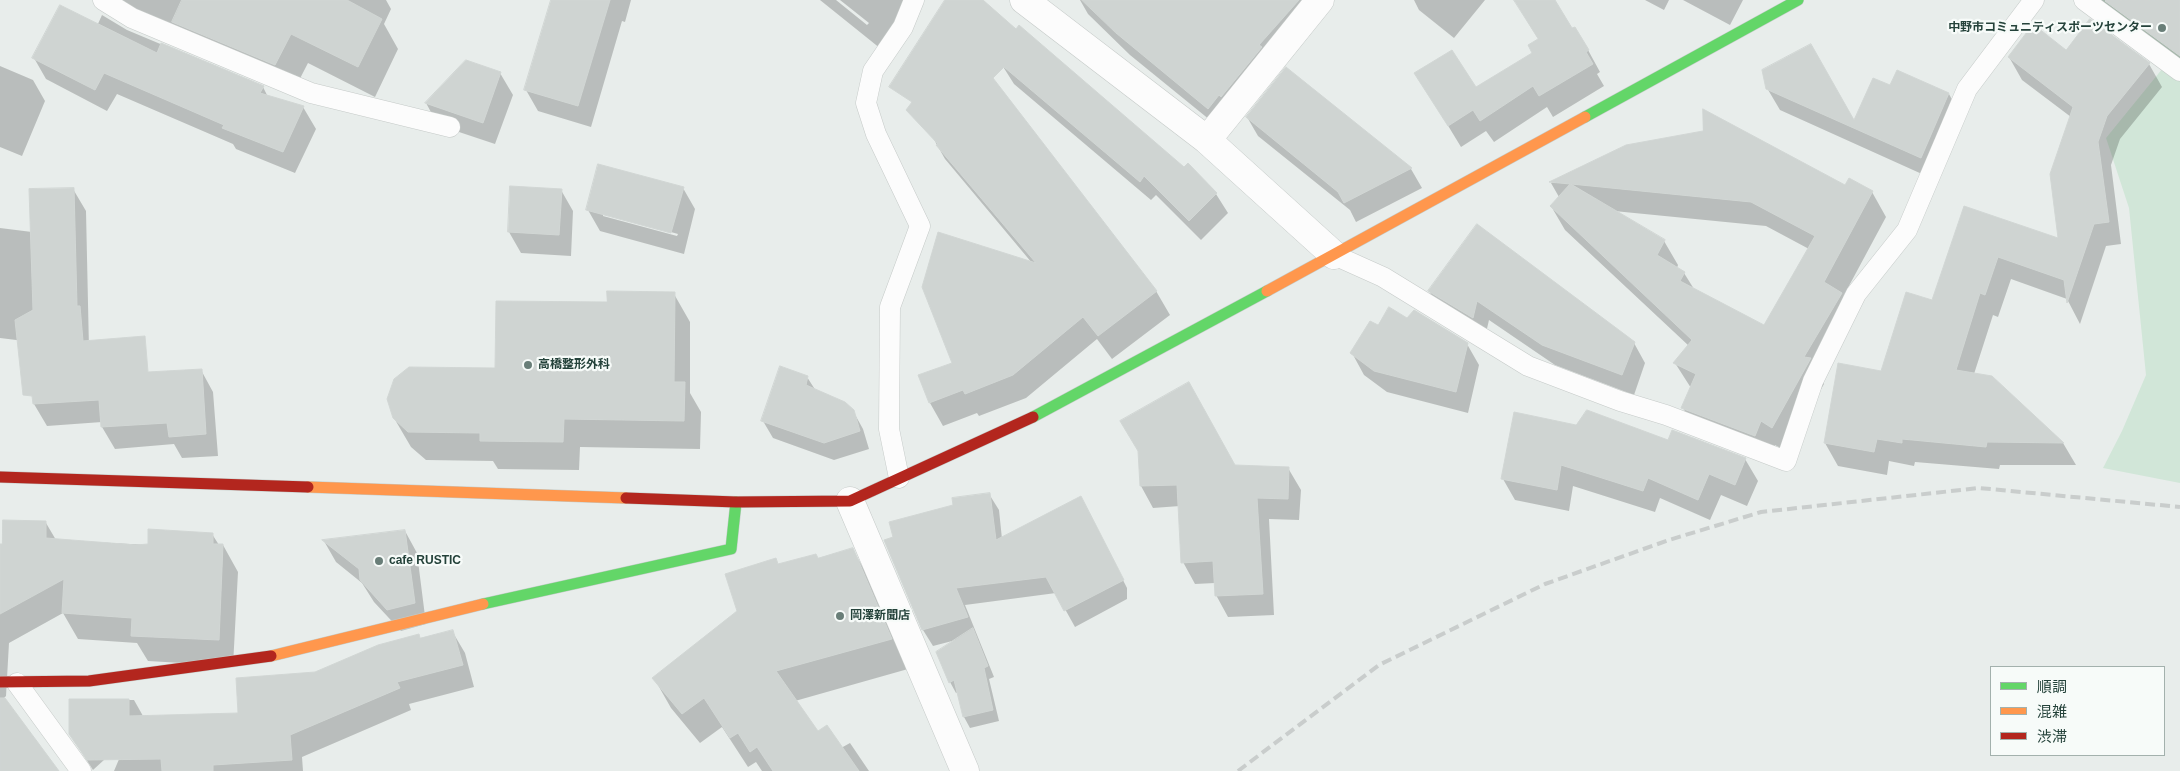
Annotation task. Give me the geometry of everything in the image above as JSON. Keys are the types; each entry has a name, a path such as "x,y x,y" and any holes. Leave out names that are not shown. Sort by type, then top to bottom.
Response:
{"street":[{"path":"1207,140 1320,0"},
{"path":"0,477 736,502 850,501 1032,418 1334,255 1798,0"},
{"path":"1030,2 1207,140 1334,255"},
{"path":"850,501 964,771"},
{"path":"9,682 89,681 274,656 416,618 731,548 736,502"}],"lane":[{"path":"103,0 132,18 311,93 450,127"},
{"path":"899,478 889,429 890,307 920,226 876,134 866,103 873,71 903,27 914,0"},
{"path":"1334,255 1383,277 1528,366 1620,401 1666,415 1786,461 1813,381 1856,294 1907,230 1967,89 2034,0"},
{"path":"2084,0 2180,70"},
{"path":"9,682 81,771"}],"green space":[{"path":"2084,0 2180,0 2180,483 2103,468 2122,431 2146,375 2129,208 2106,138 2167,63"}],"building":[{"path":"182,0 347,0 382,19 358,67 291,34 275,65 172,22"},
{"path":"551,0 610,0 578,106 524,90"},
{"path":"945,0 983,0 1016,29 1019,25 1184,167 1188,163 1217,193 1189,221 1144,176 1140,182 1004,67 993,78 1157,291 1098,336 1083,317 1013,375 965,394 963,390 929,403 918,375 952,363 922,287 938,232 1036,263 936,145 938,144 906,110 912,102 889,87"},
{"path":"1082,0 1299,0 1259,45 1262,47 1221,97 1219,95 1208,109 1116,33"},
{"path":"1514,0 1555,0 1572,28 1575,27 1589,50 1586,52 1593,64 1539,96 1533,86 1480,121 1473,110 1448,126 1414,73 1452,50 1476,87 1532,53 1528,45 1538,39"},
{"name":"中野市コミュニティスポーツセンター","path":"2106,0 2180,0 2180,56 2105,1"},
{"path":"60,5 157,53 161,43 264,86 260,93 304,106 283,152 222,128 224,125 104,73 95,90 32,58"},
{"path":"2090,19 2150,63 2107,116 2098,142 2109,222 2094,224 2067,303 2064,280 1998,257 1985,295 1980,293 1956,370 1992,376 2064,443 1987,442 1986,447 1902,439 1902,443 1877,439 1874,452 1824,443 1838,363 1881,371 1906,292 1932,300 1964,206 2058,238 2050,174 2073,107 2008,57 2033,24 2066,50"},
{"path":"1811,44 1854,120 1873,78 1890,85 1897,70 1949,93 1921,158 1766,89 1762,70"},
{"path":"466,60 501,72 483,123 425,103"},
{"path":"1286,67 1412,168 1344,203 1338,192 1246,117"},
{"path":"1703,109 1845,185 1849,178 1873,191 1824,282 1842,293 1804,357 1811,358 1772,428 1761,421 1755,436 1681,408 1696,374 1673,363 1692,340 1550,206 1570,184 1549,182 1626,145 1703,131","holes":["1571,184 1751,202 1815,236 1764,325 1680,281 1685,272 1657,255 1665,240"]},
{"path":"598,164 684,187 671,233 586,210"},
{"path":"510,186 562,189 559,235 508,232"},
{"path":"74,188 77,306 80,306 83,341 145,336 148,372 202,369 206,434 169,437 167,423 101,427 99,400 33,404 32,396 23,395 15,320 33,310 29,189"},
{"path":"1477,224 1635,342 1622,375 1542,345 1477,301 1473,318 1428,291"},
{"name":"高橋整形外科","path":"607,291 675,292 674,382 685,382 684,421 564,419 563,442 480,441 480,433 408,432 393,418 387,399 394,379 409,367 495,368 496,301 607,302"},
{"path":"1389,307 1407,318 1414,310 1468,343 1456,392 1374,371 1350,353 1370,321 1378,325"},
{"path":"780,366 808,376 806,385 845,402 854,410 860,431 824,443 761,421"},
{"path":"1189,382 1235,465 1289,467 1288,499 1257,498 1263,594 1215,596 1213,561 1181,563 1177,485 1140,486 1138,451 1120,421"},
{"path":"1587,410 1668,440 1672,430 1746,458 1735,485 1709,474 1698,500 1648,478 1643,491 1561,465 1557,490 1501,479 1514,412 1576,425"},
{"path":"990,493 996,540 1081,496 1124,580 1064,611 1046,577 956,588 968,617 922,630 884,540 893,537 889,522 953,505 952,498"},
{"path":"3,520 46,521 46,538 136,545 148,544 148,529 213,533 213,544 223,544 219,640 131,636 132,618 62,613 64,579 0,614 0,544 2,544"},
{"name":"cafe RUSTIC","path":"405,530 415,603 387,610 360,580 359,569 322,540"},
{"path":"853,548 892,639 776,671 818,731 827,725 859,771 773,771 757,747 750,752 738,733 730,738 704,698 682,714 652,678 737,611 725,574 776,558 778,564 816,554 818,558"},
{"path":"973,628 988,666 984,668 993,710 963,717 954,680 949,683 936,652"},
{"path":"453,630 463,665 397,682 400,688 290,735 292,760 213,765 213,771 162,771 161,759 87,760 69,734 69,699 129,699 129,716 238,713 236,678 315,672 378,645 419,634 420,638"},
{"path":"0,698 5,698 59,771 0,771"}],"railway":[{"path":"1238,771 1379,665 1545,584 1669,540 1761,512 1979,488 2180,507"}],"traffic: fast":[{"path":"1585,117 1798,0"},
{"path":"1033,417 1267,291"},
{"path":"483,604 731,549 736,502"}],"traffic: slow":[{"path":"1267,291 1585,117"},
{"path":"308,487 626,498"},
{"path":"271,656 483,604"}],"traffic: jam":[{"path":"626,498 736,502 850,501 1033,417"},
{"path":"0,477 308,487"},
{"path":"0,682 89,681 271,656"}],"place":[{"name":"中野市コミュニティスポーツセンター","path":"2162,28"},
{"name":"高橋整形外科","path":"528,365"},
{"name":"cafe RUSTIC","path":"379,561"},
{"name":"岡澤新聞店","path":"840,616"}]}
